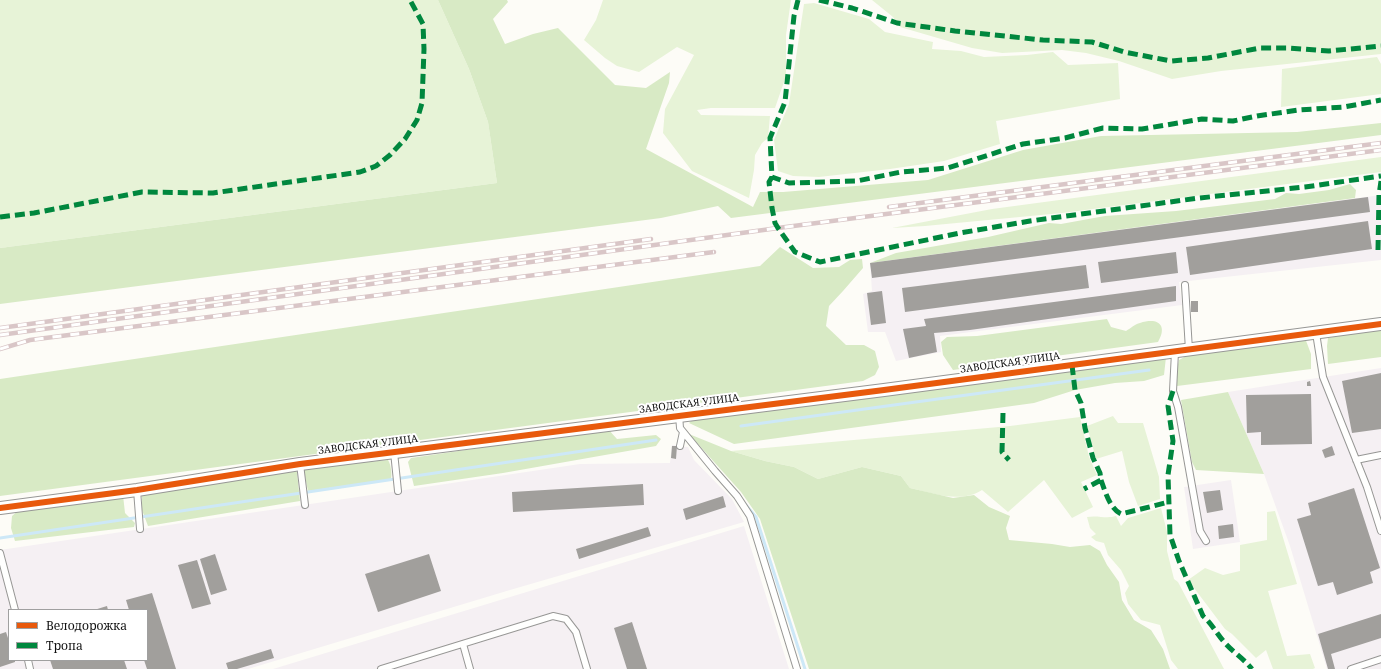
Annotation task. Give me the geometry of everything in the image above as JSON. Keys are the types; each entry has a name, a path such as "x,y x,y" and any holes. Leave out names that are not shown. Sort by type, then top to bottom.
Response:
{"street":[{"name":"ЗАВОДСКАЯ УЛИЦА","path":"0,508 137,490 300,464 884,390 1381,324"}],"lane":[{"path":"1185,285 1189,350"},
{"path":"1316,333 1323,377 1367,487 1381,531"},
{"path":"1175,352 1173,391 1178,407 1200,531 1206,541"},
{"path":"679,415 680,428 737,496 750,516 797,669"},
{"path":"680,446 683,432"},
{"path":"394,452 398,491"},
{"path":"1356,460 1381,455"},
{"path":"300,464 305,505"},
{"path":"137,490 140,529"},
{"path":"0,553 15,609"},
{"path":"381,669 554,616 566,619 576,632 587,669"},
{"path":"462,644 470,669"},
{"path":"1351,669 1381,659"}],"shaded area":[{"path":"1381,195 1381,260 1179,282 1182,305 940,336 941,352 896,361 885,332 868,332 863,294 872,291 870,263"},
{"path":"1381,368 1381,669 1327,669 1290,546 1264,474 1228,392"},
{"path":"672,445 688,447 694,460 732,499 744,522 510,590 248,669 0,669 0,550 580,464 670,463"},
{"path":"1231,480 1240,542 1193,549 1184,487"},
{"path":"744,526 789,669 273,669"}],"green space":[{"path":"0,0 438,0 469,69 488,122 497,183 0,248"},
{"path":"438,0 507,0 508,2 493,19 505,44 533,34 558,28 615,85 646,88 670,72 669,83 646,149 753,207 760,192 783,192 928,180 1023,150 1101,136 1297,132 1381,123 1381,135 731,218 718,206 661,218 0,304 0,248 497,183 488,122 469,69"},
{"path":"603,0 791,0 786,35 786,76 775,108 711,108 697,110 701,115 770,116 768,138 762,143 755,155 749,198 692,171 663,133 665,109 694,55 677,47 639,72 617,66 584,40 596,20"},
{"path":"872,0 1381,0 1381,54 1221,71 1172,79 1119,61 1086,53 1062,50 1002,53 972,48 900,27 893,17"},
{"path":"814,3 869,19 885,32 933,42 932,49 961,51 984,57 1053,52 1068,65 1118,63 1120,99 996,121 1000,144 944,161 819,177 793,176 778,171 774,140 789,104 804,4"},
{"path":"1377,57 1381,64 1381,94 1281,107 1282,69"},
{"path":"1381,157 1381,172 1062,213 892,228 992,209"},
{"path":"1350,184 1356,190 1355,198 870,263 896,253 988,237 1049,223 1061,224 1105,216 1176,211 1275,199 1286,193 1299,194 1329,190"},
{"path":"780,247 813,268 839,267 850,260 862,259 863,268 829,306 826,326 846,345 864,345 875,351 879,367 875,375 863,381 0,496 0,379 760,266"},
{"path":"1107,319 1111,327 1126,331 1135,325 1146,321 1156,322 1160,324 1162,331 1161,336 1158,342 953,370 943,355 941,342 947,337 977,336"},
{"path":"1381,329 1381,357 1328,364 1328,338"},
{"path":"1305,338 1311,354 1311,369 1177,386 1176,373 1179,360 1188,355"},
{"path":"1166,357 1164,375 1144,381 1115,383 1075,390 1034,403 734,444 689,423 692,420"},
{"path":"1228,392 1264,474 1196,470 1192,462 1181,400"},
{"path":"1113,416 1118,423 1143,423 1159,477 1160,499 1138,506 1129,482 1122,451 1096,459 1087,426"},
{"path":"1080,417 1089,457 1097,475 1081,482 1093,507 1072,518 1044,480 1008,512 982,490 974,494 956,497 937,495 910,488 901,476 862,467 818,479 794,467 765,461 731,451 1010,426"},
{"path":"608,429 617,439 656,435 661,439 656,446 503,473 414,486 408,462 411,458"},
{"path":"689,434 731,451 765,461 794,467 818,479 862,467 901,476 910,488 953,498 974,495 989,507 1010,516 1006,528 1009,540 1070,547 1090,545 1100,551 1107,565 1119,582 1122,600 1134,620 1151,630 1163,649 1170,669 809,669 760,519 741,492"},
{"path":"388,460 391,469 391,479 308,491 304,472 305,468"},
{"path":"293,469 297,472 300,501 148,526 142,510 142,495"},
{"path":"123,495 125,513 135,523 134,527 15,541 11,528 12,516 19,510"},
{"path":"1161,508 1167,532 1167,551 1174,579 1178,582 1224,669 1178,669 1171,660 1160,625 1141,620 1128,604 1125,593 1129,586 1121,570 1108,555 1104,543 1096,541 1091,537 1096,534 1090,528 1087,517 1116,516 1121,526 1128,518"},
{"path":"1275,511 1297,584 1268,591 1287,656 1310,654 1315,668 1313,669 1273,669 1266,650 1256,658 1225,629 1188,580 1205,568 1223,575 1240,571 1240,545 1267,540 1267,512"}],"building":[{"path":"1368,197 1370,212 872,278 870,263"},
{"path":"1368,221 1372,249 1190,275 1186,247"},
{"path":"1176,252 1178,273 1101,283 1098,262"},
{"path":"1086,265 1089,288 905,312 902,288"},
{"path":"1176,286 1176,301 970,330 934,333 937,352 909,358 903,329 926,326 924,319"},
{"path":"882,291 886,323 871,325 867,293"},
{"path":"1191,301 1198,301 1198,312 1191,312"},
{"path":"1381,373 1381,429 1352,433 1342,381"},
{"path":"1310,381 1311,386 1307,386 1307,382"},
{"path":"1311,394 1312,444 1261,445 1261,432 1247,433 1246,395"},
{"path":"672,446 677,446 676,459 671,458"},
{"path":"1332,446 1335,455 1325,458 1322,450"},
{"path":"643,484 644,505 513,512 512,492"},
{"path":"1354,488 1380,568 1370,572 1373,583 1337,595 1333,582 1318,586 1297,519 1311,515 1308,503"},
{"path":"1220,490 1223,510 1207,513 1203,492"},
{"path":"723,496 726,507 686,520 683,509"},
{"path":"1233,524 1234,537 1219,539 1218,526"},
{"path":"648,527 651,536 579,559 576,549"},
{"path":"215,554 227,590 211,595 200,559"},
{"path":"429,554 441,591 378,612 365,574"},
{"path":"197,560 211,604 192,609 178,565"},
{"path":"152,593 176,669 147,669 144,661 148,661 148,609 129,609 126,600"},
{"path":"107,606 108,609 97,609"},
{"path":"1381,614 1381,638 1331,654 1335,669 1328,669 1318,634"},
{"path":"632,622 647,669 627,669 614,628"},
{"path":"6,632 8,638 8,661 15,662 0,667 0,634"},
{"path":"271,649 274,658 237,669 228,669 226,663"},
{"path":"50,661 124,661 127,669 53,669"}],"waterway":[{"path":"741,426 1149,370"},
{"path":"0,538 656,440"},
{"path":"745,504 756,517 805,669"}],"railway":[{"path":"889,207 1381,143"},
{"path":"0,335 778,228 1381,150"},
{"path":"0,328 651,239"},
{"path":"0,349 30,340 714,252"}],"marked path":[{"path":"0,217 34,213 142,192 213,193 360,172 376,166 390,155 405,139 417,120 422,103 424,49 423,24 410,0"},
{"path":"798,0 794,16 785,102 770,138 772,177 789,183 857,181 901,172 948,168 1023,144 1065,138 1103,128 1142,129 1202,119 1233,121 1299,110 1344,107 1381,100"},
{"path":"819,0 852,8 897,23 955,31 1043,40 1092,42 1124,52 1171,61 1208,58 1260,48 1288,48 1329,51 1381,46"},
{"path":"772,177 769,182 775,223 795,252 820,262 960,233 1030,221 1199,198 1305,187 1381,176"},
{"path":"1378,250 1379,195 1381,181"},
{"path":"1072,365 1075,390 1081,403 1085,428 1101,480 1084,489"},
{"path":"1173,391 1168,406 1173,441 1168,475 1170,535 1179,561 1203,616 1225,643 1252,669"},
{"path":"1003,413 1002,452 1009,460"},
{"path":"1101,480 1111,504 1117,512 1121,514 1169,502"}],"cycle path":[{"path":"0,508 137,490 300,464 884,390 1381,324"}]}
